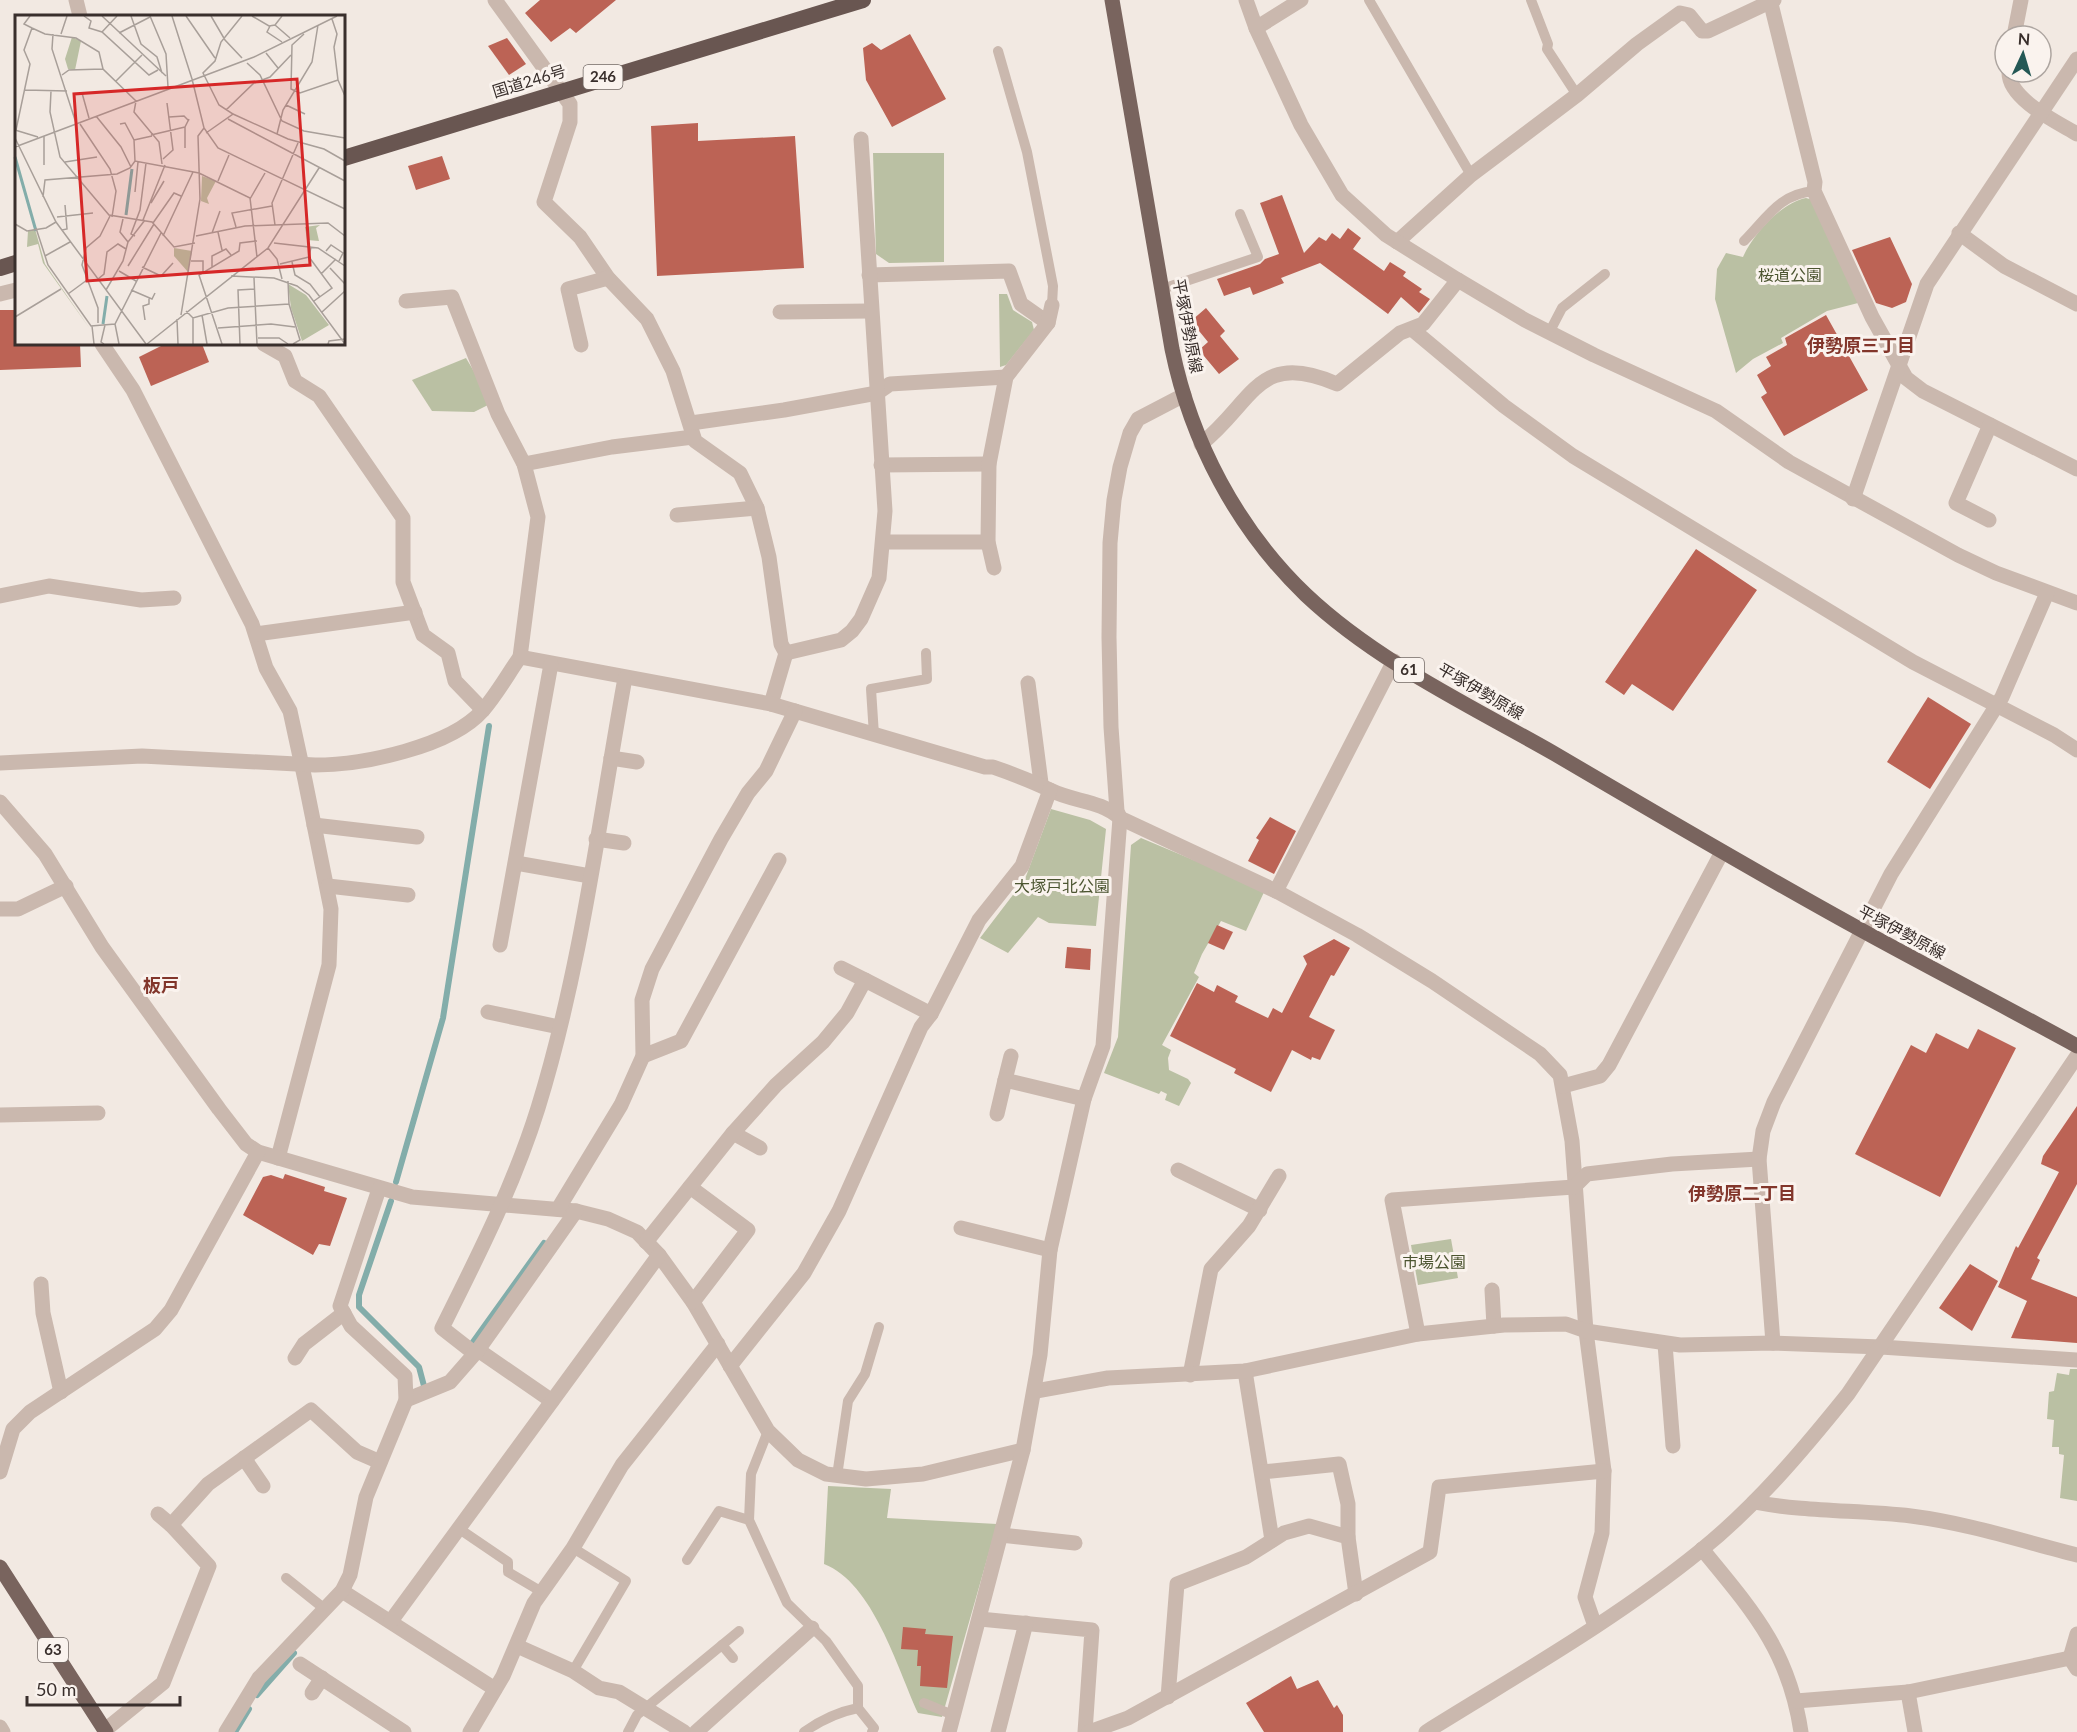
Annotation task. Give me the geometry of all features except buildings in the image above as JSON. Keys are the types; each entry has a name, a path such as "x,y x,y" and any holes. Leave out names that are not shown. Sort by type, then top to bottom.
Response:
{"highway":[{"name":"国道246号","path":"345,158 561,90 863,0"}],"main road":[{"name":"平塚伊勢原線","path":"1112,0 1162,289 1184,395 1201,444 1232,502 1279,566 1329,615 1394,661 1860,930 2077,1046"},
{"name":"63","path":"0,1567 106,1731"}],"street":[{"path":"76,0 80,15"},
{"path":"1246,0 1256,28 1301,125 1342,195 1397,242 1458,280 1550,332 1716,411 1789,462 1958,555 2047,593 2077,603"},
{"path":"1256,28 1301,0"},
{"path":"2016,24 2021,0"},
{"path":"497,1 570,104 570,122 544,202 580,237 608,278 647,319 673,371 692,430 704,449 740,473 757,508 769,557 781,644 786,653 771,704"},
{"path":"1397,242 1471,176 1577,95 1636,44 1680,13 1689,15 1702,31 1708,31 1772,1 1815,182 1814,191 1872,317 1906,378 1923,391 2077,469"},
{"path":"1853,499 1898,362 1927,284 2077,59"},
{"path":"2012,84 2017,93 2041,112 2077,134"},
{"path":"786,653 841,640 861,619 879,578 883,542 881,465 861,139"},
{"path":"1959,233 2004,266 2077,304"},
{"path":"869,275 1009,271 1021,304 1048,323"},
{"path":"581,345 568,289 608,278"},
{"path":"1201,444 1221,428 1257,386 1267,379 1297,371 1337,384 1400,333 1424,324 1458,280"},
{"path":"0,294 15,290"},
{"path":"0,763 142,756 348,765 390,755 446,735 470,722 483,710 520,657 538,518 524,464 518,457 498,414 452,297 406,301"},
{"path":"994,568 988,542 989,464 1006,377 1048,323 1052,305"},
{"path":"780,312 870,310"},
{"path":"1413,330 1504,406 1573,456 1913,662 2077,750"},
{"path":"103,345 133,390 256,634 266,668 290,711 328,886 331,925 329,965 278,1158"},
{"path":"266,345 285,356 295,381 320,396 403,518 404,582 423,635 448,654 454,681 483,710"},
{"path":"524,464 877,393 890,384 1006,377"},
{"path":"949,1732 1023,1450 1036,1391 1050,1250 1084,1099 1103,1046 1120,818 1117,811 1111,727 1110,543 1114,501 1120,467 1138,419 1184,395"},
{"path":"1989,520 1971,516 1956,503 1990,425"},
{"path":"881,465 989,464"},
{"path":"677,515 757,508"},
{"path":"883,542 988,542"},
{"path":"0,596 49,586 141,600 174,598"},
{"path":"1773,1343 1759,1159 1763,1131 1774,1102 1860,930 1903,854 1997,706 2047,593"},
{"path":"256,634 414,612"},
{"path":"520,657 771,704 985,767 993,766 1046,787 1108,807 1120,818 1276,891 1357,935 1495,1023 1553,1065 1563,1086 1572,1141 1586,1331 1604,1471 1602,1533 1585,1597 1595,1626"},
{"path":"1276,891 1394,661"},
{"path":"500,945 551,664"},
{"path":"552,1401 442,1328 502,1206 538,1108 573,976 625,678"},
{"path":"730,1366 804,1273 839,1211 921,1027 931,1014 979,920 1022,866 1046,787 1028,683"},
{"path":"558,1209 621,1106 643,1056 642,1000 652,969 721,839 748,793 765,771 795,711"},
{"path":"611,758 637,762"},
{"path":"0,802 45,854 102,947 206,1091 246,1144 258,1152 379,1189 440,1202 576,1211 623,1224 637,1232 659,1255 693,1302 768,1431 798,1460 826,1474 866,1479 923,1474 1023,1450"},
{"path":"314,825 412,832"},
{"path":"596,839 624,843"},
{"path":"1563,1086 1600,1076 1609,1065 1722,852"},
{"path":"643,1056 681,1041 779,860"},
{"path":"516,863 590,876"},
{"path":"0,909 18,909 66,885"},
{"path":"328,886 388,900 408,895"},
{"path":"841,968 931,1014"},
{"path":"646,1242 733,1133 776,1085 823,1042 847,1013 865,980"},
{"path":"488,1012 559,1027"},
{"path":"997,1114 1011,1056"},
{"path":"1426,1732 1595,1626 1702,1550 1754,1502 1812,1439 1881,1347 2077,1056"},
{"path":"1005,1080 1084,1099"},
{"path":"0,1115 98,1113"},
{"path":"733,1133 760,1148"},
{"path":"0,1472 13,1429 30,1412 155,1329 171,1310 258,1152"},
{"path":"1418,1334 1392,1200 1574,1187 1587,1174 1672,1164 1759,1159"},
{"path":"1178,1170 1260,1210"},
{"path":"1191,1375 1211,1269 1249,1226 1279,1176"},
{"path":"690,1187 748,1230 693,1302"},
{"path":"226,1732 259,1678 326,1610 342,1591 351,1575 366,1497 406,1400 405,1376 351,1326 340,1306 379,1189"},
{"path":"406,1400 450,1382 476,1352 576,1211"},
{"path":"961,1228 1050,1250"},
{"path":"391,1621 659,1255"},
{"path":"41,1284 43,1313 61,1392"},
{"path":"1492,1290 1494,1326"},
{"path":"295,1358 304,1344 344,1313"},
{"path":"1036,1391 1108,1378 1245,1371 1418,1334 1494,1326 1566,1324 1586,1331 1665,1344 1773,1343 1881,1347 2077,1360"},
{"path":"470,1732 495,1689 517,1646 520,1633 542,1592 718,1344"},
{"path":"1665,1344 1673,1446"},
{"path":"1245,1371 1272,1540"},
{"path":"171,1525 208,1484 311,1410 357,1452 380,1462"},
{"path":"244,1458 263,1486"},
{"path":"1262,1472 1339,1464 1348,1504 1348,1537 1356,1594"},
{"path":"980,1620 1092,1630 1087,1732 1128,1718 1430,1552 1439,1487 1604,1471"},
{"path":"1754,1502 1783,1508 1892,1515 1961,1524 2077,1555"},
{"path":"106,1731 163,1683 209,1566 158,1514"},
{"path":"1168,1697 1177,1584 1246,1557 1284,1533 1309,1526 1348,1537"},
{"path":"1001,1536 1075,1543"},
{"path":"1702,1550 1754,1612 1779,1653 1796,1701 1801,1732"},
{"path":"342,1591 495,1689"},
{"path":"998,1732 1026,1623"},
{"path":"696,1732 812,1628"},
{"path":"1796,1701 1908,1692 2074,1664 2077,1634"},
{"path":"517,1646 573,1671 599,1688 619,1692 684,1732"},
{"path":"300,1664 322,1678 383,1726 404,1732"},
{"path":"312,1693 322,1678"},
{"path":"1908,1692 1915,1732"}],"lane":[{"path":"1369,0 1471,176"},
{"path":"1531,0 1548,49 1577,95"},
{"path":"998,51 1027,152 1053,285 1052,305"},
{"path":"1744,241 1764,221 1775,205 1801,192 1814,191"},
{"path":"1162,289 1258,257 1240,214"},
{"path":"1550,332 1562,309 1605,274"},
{"path":"874,735 871,688 927,680 926,653"},
{"path":"837,1476 848,1401 865,1374 879,1327"},
{"path":"768,1431 751,1474 749,1520 786,1603 826,1641 858,1686 858,1708 874,1728 872,1732"},
{"path":"687,1560 719,1511 749,1520"},
{"path":"458,1528 508,1562 508,1572 542,1592"},
{"path":"573,1548 626,1581 573,1671"},
{"path":"286,1578 326,1610"},
{"path":"628,1732 637,1715 739,1631"},
{"path":"722,1645 733,1658"},
{"path":"924,1703 954,1715"},
{"path":"804,1732 818,1722 858,1708"}],"green space":[{"path":"873,153 944,153 944,262 889,263 876,254"},
{"name":"桜道公園","path":"1806,198 1813,200 1858,303 1827,311 1781,338 1783,343 1753,359 1736,373 1715,299 1717,269 1726,253 1743,257 1769,221 1787,206"},
{"path":"999,294 1007,294 1013,310 1032,322 1034,330 1006,365 1000,367"},
{"path":"466,358 479,380 488,405 474,412 432,411 412,380"},
{"name":"大塚戸北公園","path":"1051,809 1090,820 1106,829 1096,926 1049,923 1038,917 1008,953 980,938 1025,879"},
{"path":"1141,838 1265,890 1246,931 1221,921 1194,973 1199,977 1162,1045 1171,1050 1168,1058 1169,1070 1188,1079 1191,1083 1179,1106 1165,1100 1167,1094 1161,1091 1159,1094 1104,1073 1118,1037 1131,845"},
{"name":"市場公園","path":"1451,1239 1458,1278 1418,1285 1411,1245"},
{"path":"2070,1369 2077,1369 2077,1501 2060,1498 2064,1455 2059,1454 2059,1447 2052,1447 2054,1420 2047,1419 2049,1392 2054,1391 2057,1373 2069,1375"},
{"path":"828,1486 891,1489 887,1518 997,1524 942,1717 918,1713 882,1628 870,1607 841,1574 824,1564"}],"waterway":[{"path":"396,1182 443,1018 489,726"},
{"path":"391,1201 359,1295 359,1307 419,1367 424,1386"},
{"path":"473,1342 544,1243"},
{"path":"257,1695 294,1653"},
{"path":"235,1732 249,1709"}],"district":[{"name":"伊勢原三丁目","path":"1861,346"},
{"name":"板戸","path":"161,986"},
{"name":"伊勢原二丁目","path":"1742,1194"}]}
